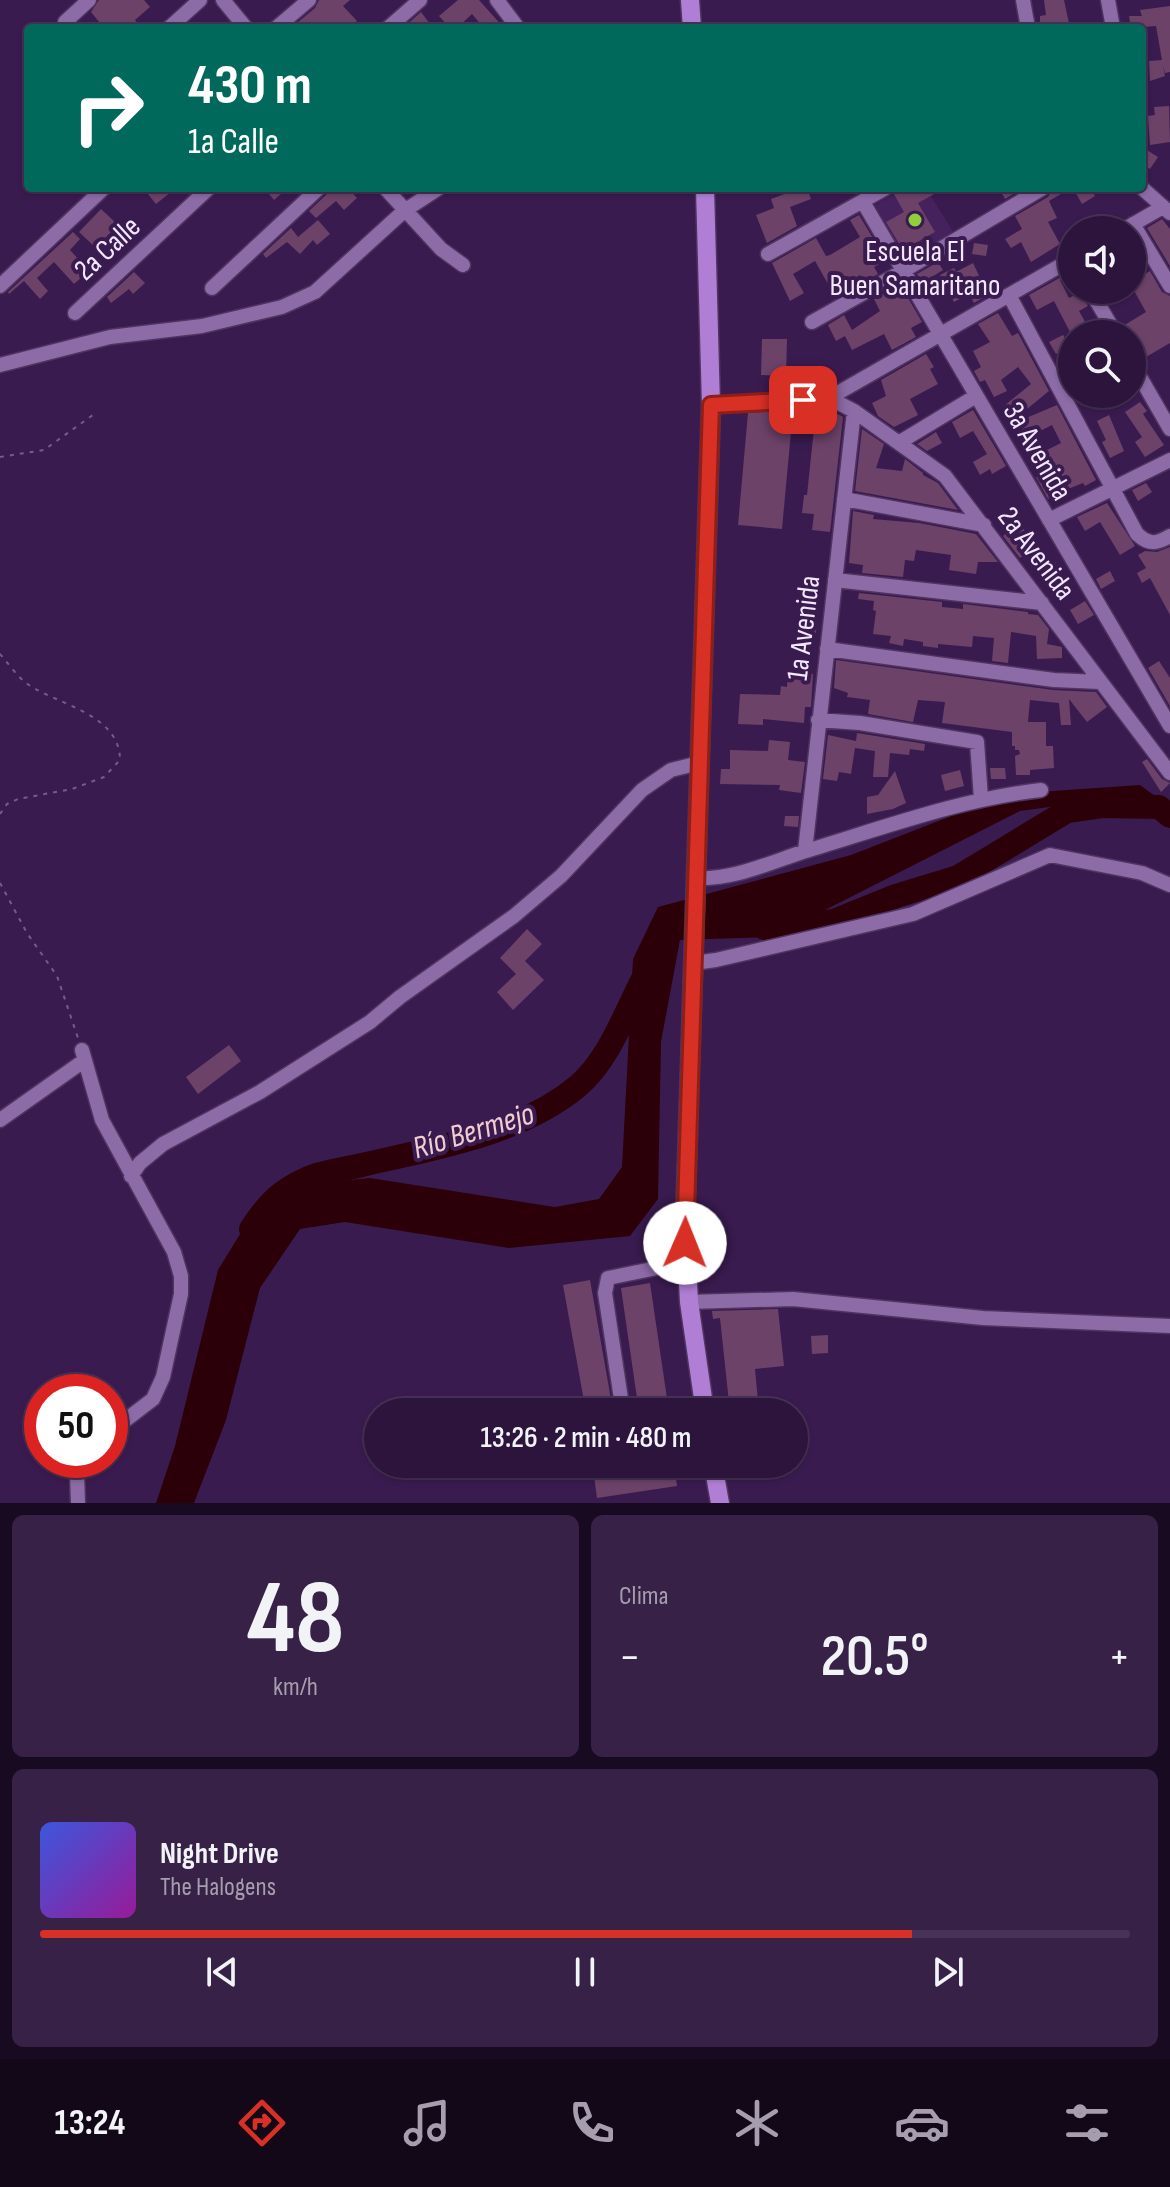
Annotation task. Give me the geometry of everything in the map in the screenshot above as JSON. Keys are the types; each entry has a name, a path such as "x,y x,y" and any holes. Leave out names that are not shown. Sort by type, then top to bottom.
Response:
{"main road":[{"path":"690,0 692,24"},
{"path":"703,1398 686,1262 711,405 705,192"},
{"path":"716,1478 720,1503"}],"street":[{"path":"65,22 89,0"},
{"path":"173,24 200,0"},
{"path":"223,0 243,24"},
{"path":"281,24 309,0"},
{"path":"393,24 420,0"},
{"path":"497,0 511,24"},
{"path":"1023,0 1027,24"},
{"path":"1108,0 1112,24"},
{"path":"0,286 100,192"},
{"name":"2a Calle","path":"75,313 205,192"},
{"path":"212,288 315,192"},
{"path":"388,192 441,249 463,265"},
{"path":"0,365 110,337 202,326 282,307 315,292 404,211 433,192"},
{"path":"768,254 879,192"},
{"path":"812,322 1036,192"},
{"path":"1146,192 1167,210 1146,219"},
{"name":"3a Avenida","path":"863,202 1170,726"},
{"path":"1146,252 1170,286"},
{"path":"711,405 829,398 1058,267"},
{"path":"1009,295 1112,490 1144,541 1159,543 1170,536"},
{"path":"1146,387 1170,429"},
{"path":"900,442 976,396"},
{"name":"2a Avenida","path":"829,398 854,411 945,476 1170,773"},
{"name":"1a Avenida","path":"805,851 854,411"},
{"path":"1049,520 1170,460"},
{"path":"844,499 984,525"},
{"path":"835,580 1042,603"},
{"path":"827,649 1054,680 1100,682"},
{"path":"818,720 860,723 977,742 981,799"},
{"path":"131,1176 140,1163 163,1144 260,1092 370,1022 526,906 561,876 642,790 671,770 699,763"},
{"path":"696,883 749,870 981,799 1041,790"},
{"path":"694,961 716,960 913,914 1050,855 1142,873 1170,885"},
{"path":"0,1120 83,1055 102,1120 174,1252 181,1276 181,1294 163,1377 153,1399 128,1418"},
{"path":"621,1398 605,1293 608,1278 686,1262"},
{"path":"689,1302 793,1299 983,1318 1170,1326"},
{"path":"77,1478 78,1503"}],"path":[{"path":"0,457 44,450 97,412"},
{"path":"0,654 26,683 83,710 113,736 120,748 120,760 104,777 72,789 18,799 7,804 0,814"},
{"path":"0,883 27,933 57,976 83,1055"}],"shaded area":[{"name":"Escuela El Buen Samaritano","path":"898,192 928,192 955,235 907,263 875,205"},
{"path":"1140,785 1170,807 1170,824 1143,803 1114,798 1020,811 772,937 680,940 661,1042 658,1199 630,1236 509,1248 345,1222 300,1229 260,1288 226,1420 194,1503 156,1503 175,1446 218,1270 251,1216 306,1184 370,1178 555,1207 599,1199 622,1167 633,959 658,907 851,855 1008,794"}],"building":[{"path":"99,0 144,0 150,7 135,20 138,24 101,24 91,12"},
{"path":"319,0 350,0 343,6 357,21 354,24 296,24 315,8"},
{"path":"458,0 479,0 500,24 481,24 472,14 461,24 446,24 439,16"},
{"path":"1044,0 1064,0 1069,24 1040,24 1040,16 1046,15"},
{"path":"1170,6 1170,72 1165,73 1163,65 1165,76 1150,81 1149,61 1162,60 1156,26 1130,24 1129,16 1142,16 1140,10"},
{"path":"421,12 430,24 408,24"},
{"path":"1169,106 1170,142 1150,145 1148,116 1155,115 1154,107"},
{"path":"1146,150 1158,157 1150,169 1146,166"},
{"path":"146,192 171,192 156,204"},
{"path":"267,192 283,192 274,200"},
{"path":"327,192 352,192 357,198 344,210 336,201 316,218 309,211"},
{"path":"790,192 808,192 811,199 790,207 797,226 767,243 756,215 774,208 771,199"},
{"path":"938,192 918,203 935,232 903,250 886,222 904,212 894,194"},
{"path":"1001,192 1016,192 1005,199"},
{"path":"1051,192 1064,192 1049,201 1057,218 1048,222 1058,245 1031,262 1021,242 1011,248 1005,239 1022,229 1015,216 1048,197"},
{"path":"1075,192 1092,192 1095,196 1082,204"},
{"path":"101,209 118,225 96,248 79,232"},
{"path":"859,215 886,260 874,267 878,274 864,282 860,275 832,291 815,261 793,274 804,293 790,301 772,263 816,238 826,256 830,255 860,237 850,220"},
{"path":"1162,219 1170,229 1170,266 1147,228"},
{"path":"318,220 330,234 317,245 313,240 300,254 287,242 266,258 263,254 291,228 298,237"},
{"path":"73,232 80,239 70,250 79,260 74,264 84,275 74,284 54,262 37,278 48,291 40,299 24,281 9,294 8,292"},
{"path":"974,243 988,245 986,256 972,254"},
{"path":"938,262 943,270 922,283 917,274"},
{"path":"973,263 988,295 974,303 969,294 954,302 940,275 954,268 956,272"},
{"path":"1150,271 1162,292 1170,296 1170,343 1146,357 1146,320 1133,320 1146,312 1142,304 1146,304 1146,273"},
{"path":"134,272 145,283 133,294 129,289 111,303 107,297"},
{"path":"1058,279 1058,304 1087,304 1079,311 1084,320 1064,320 1054,301 1037,310 1029,295"},
{"path":"900,284 922,322 911,328 916,337 892,350 884,334 852,350 845,336 836,341 828,325 844,315 852,330 880,311 874,299"},
{"path":"998,313 1012,336 1018,333 1049,391 1011,422 1004,406 1031,384 1018,367 1001,380 1007,391 994,397 985,380 980,382 974,371 981,367 973,351 990,342 978,324"},
{"path":"1058,338 1058,353 1056,354 1049,342"},
{"path":"762,339 787,339 786,376 761,375"},
{"path":"926,354 934,367 930,369 938,384 910,399 918,415 894,427 878,416 872,403 886,396 881,380"},
{"path":"1057,405 1096,480 1048,499 1036,477 1049,469 1041,453 1061,443 1052,425 1022,440 1014,423"},
{"path":"827,408 843,417 830,532 812,530 814,514 802,513 804,495 807,495 816,409"},
{"path":"1131,408 1145,408 1147,411 1143,414 1164,445 1145,457 1135,442 1142,437 1125,412"},
{"path":"793,410 782,529 738,525 748,413"},
{"path":"973,410 1006,466 992,474 990,469 980,475 973,462 987,454 973,431 960,438 952,422"},
{"path":"1109,415 1124,451 1110,458 1097,421"},
{"path":"862,429 884,444 876,468 902,471 905,459 938,483 958,510 855,491"},
{"path":"936,432 942,443 927,451 917,444"},
{"path":"1146,483 1152,492 1138,501 1132,490"},
{"path":"1107,503 1135,546 1120,555 1100,522 1085,531 1077,517"},
{"path":"853,511 874,515 873,519 919,523 976,534 998,562 978,562 976,574 949,570 951,555 916,550 914,561 905,560 903,577 862,573 863,565 849,563"},
{"path":"1019,523 1036,546 1020,558 1003,536"},
{"path":"1170,547 1170,615 1150,578 1142,583 1137,573 1146,568 1138,555"},
{"path":"1056,562 1052,595 1038,573"},
{"path":"1110,571 1115,581 1101,589 1096,579"},
{"path":"859,593 942,602 942,607 963,609 963,604 1038,615 1049,629 1047,644 1062,647 1062,658 1037,659 1036,636 1011,632 1008,663 992,661 994,638 973,636 972,647 938,644 938,648 904,639 903,646 889,643 891,636 873,634 874,601 858,599"},
{"path":"1085,601 1094,615 1078,624 1070,610"},
{"path":"806,622 817,624 815,638 804,637"},
{"path":"836,660 1053,690 1096,692 1107,707 1087,722 1069,699 1071,725 1061,725 1059,703 1030,700 1028,722 1046,722 1046,746 1053,746 1054,768 1030,770 1030,775 1016,775 1015,756 1020,754 1012,746 1012,732 942,723 945,702 918,700 913,722 868,714 870,700 847,697 848,693 834,688"},
{"path":"1159,661 1170,678 1170,706 1148,668"},
{"path":"788,672 813,674 811,707 805,707 804,723 763,719 763,725 738,724 740,694 780,695 781,686 787,687"},
{"path":"857,733 925,744 924,751 910,749 909,755 890,753 888,777 873,777 875,751 855,748 851,774 839,772 837,781 823,779 828,735 856,741"},
{"path":"769,740 790,742 788,760 805,762 801,793 779,790 780,785 720,784 721,769 730,769 730,750 768,751"},
{"path":"1147,759 1162,779 1170,783 1161,792 1142,762"},
{"path":"990,768 1005,768 1006,779 991,779"},
{"path":"960,770 964,786 945,791 941,775"},
{"path":"895,771 906,803 867,814 867,797 878,795"},
{"path":"785,816 799,816 798,827 784,826"},
{"path":"527,929 542,944 525,961 544,980 513,1010 497,992 516,974 500,958"},
{"path":"229,1045 241,1061 198,1094 186,1077"},
{"path":"590,1280 611,1398 583,1398 563,1285"},
{"path":"650,1283 667,1398 637,1398 621,1288"},
{"path":"778,1309 784,1366 755,1369 758,1398 729,1398 720,1318 713,1319 712,1311"},
{"path":"828,1335 828,1353 812,1354 811,1336"},
{"path":"594,1478 676,1478 677,1486 597,1498"}],"waterway":[{"name":"Río Bermejo","path":"764,928 834,921 896,896 958,877 1067,811 1102,806 1159,807 1170,816"},
{"name":"Río Bermejo","path":"251,1229 277,1197 307,1179 475,1138 529,1117 555,1103 578,1086 599,1062 646,973"}],"place":[{"name":"Escuela El Buen Samaritano","path":"915,220"}],"route":[{"path":"685,1243 711,405 803,400"}]}
